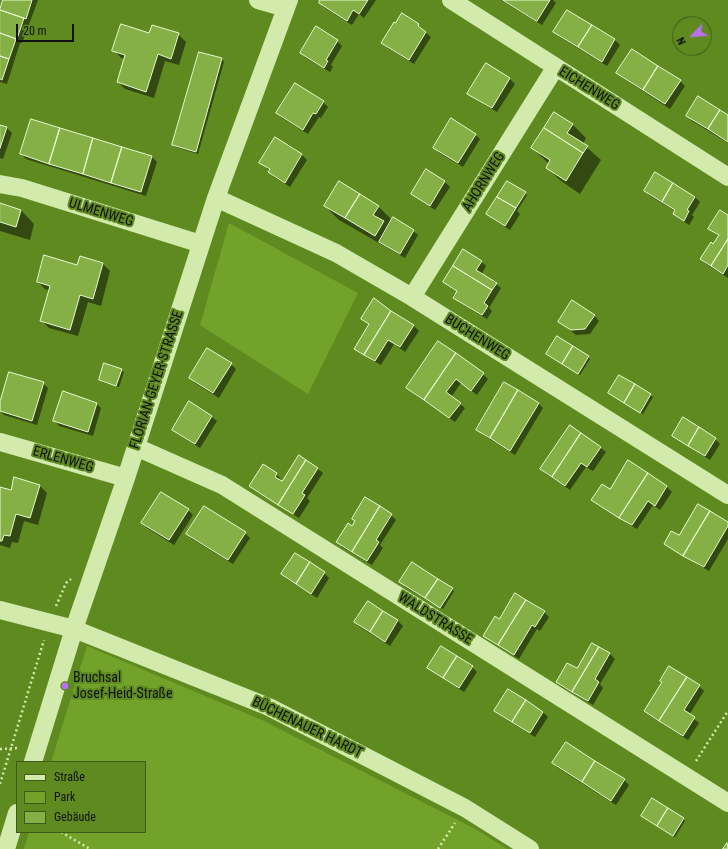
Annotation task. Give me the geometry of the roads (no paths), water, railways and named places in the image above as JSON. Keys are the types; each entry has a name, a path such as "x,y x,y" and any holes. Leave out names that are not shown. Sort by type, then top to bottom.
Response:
{"street":[{"path":"258,0 287,4"},
{"name":"EICHENWEG","path":"451,0 555,68 728,177"},
{"name":"FLORIAN-GEYER-STRASSE","path":"32,761 74,629 126,478 216,198 287,4"},
{"name":"AHORNWEG","path":"412,297 555,68"},
{"name":"ULMENWEG","path":"0,184 22,188 201,244"},
{"name":"BUCHENWEG","path":"216,198 336,253 412,297 728,495"},
{"name":"ERLENWEG","path":"0,442 126,478"},
{"name":"WALDSTRASSE","path":"136,447 222,486 728,803"},
{"name":"BÜCHENAUER HARDT","path":"0,610 74,629 269,707 465,808 530,849"},
{"path":"6,849 16,816"}],"place":[{"name":"Bruchsal Josef-Heid-Straße","path":"65,686"}]}
